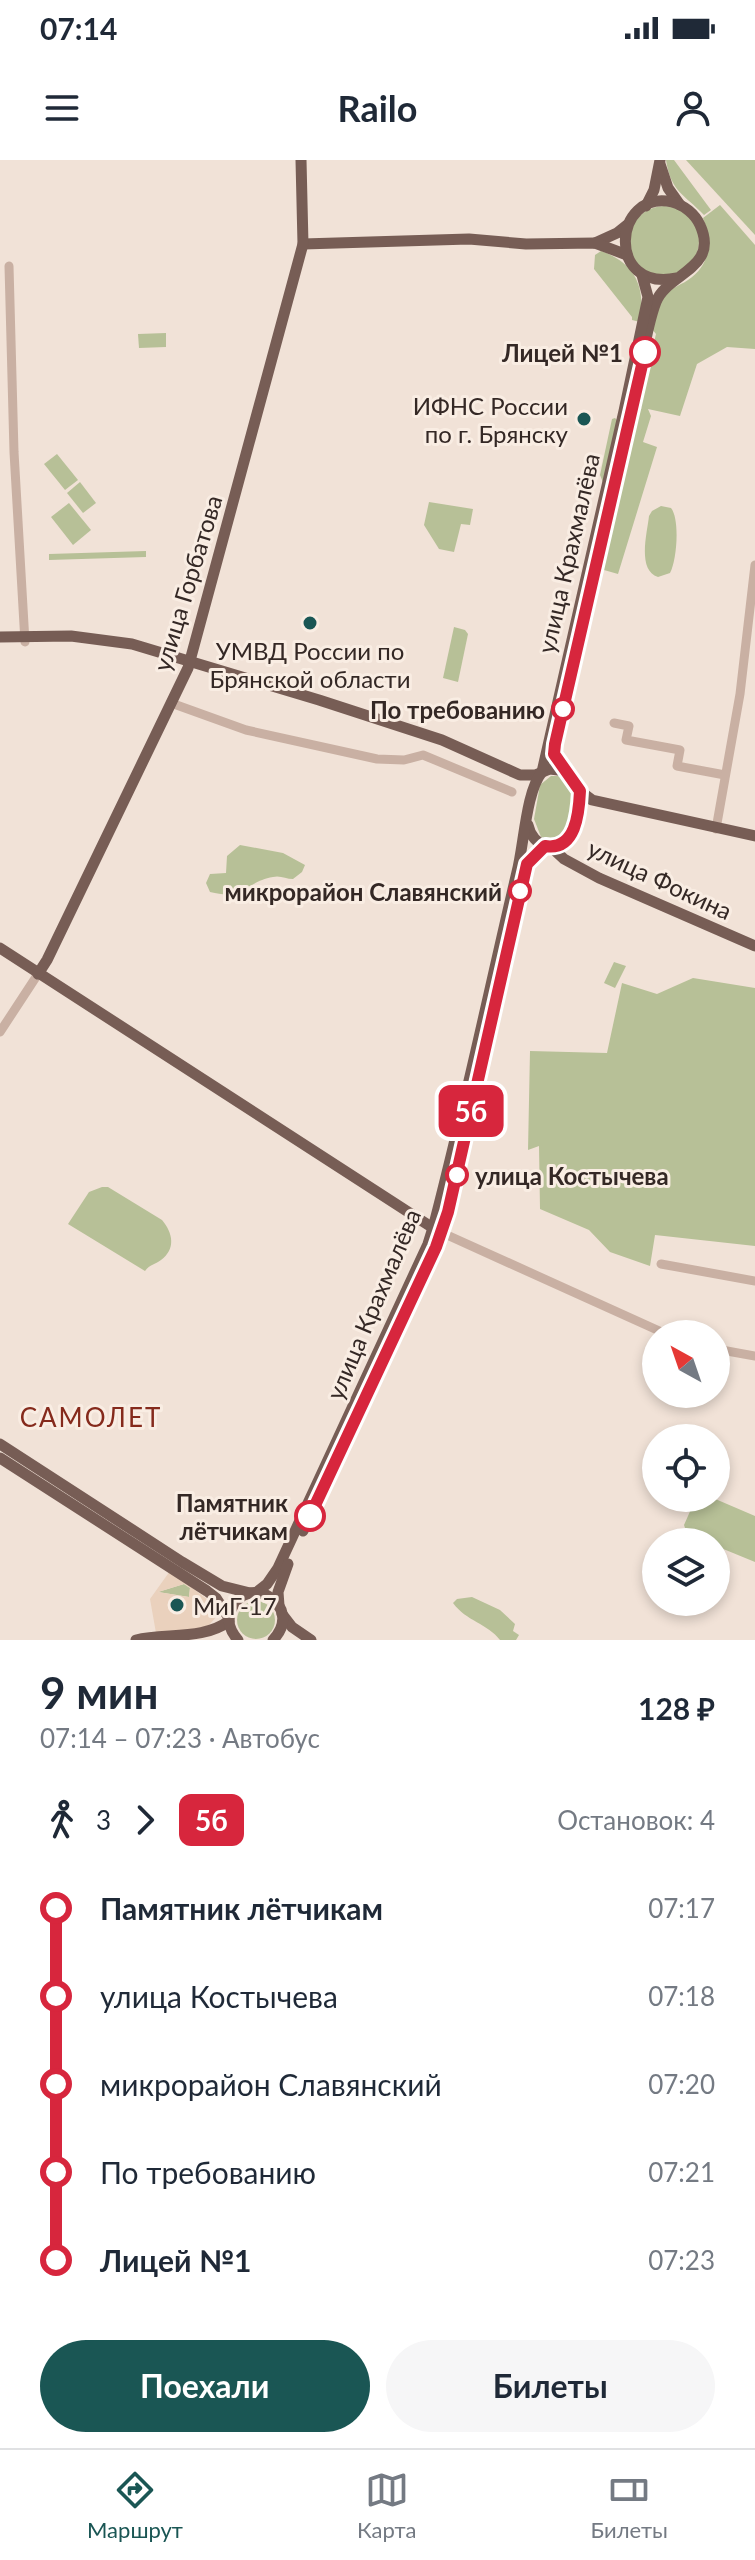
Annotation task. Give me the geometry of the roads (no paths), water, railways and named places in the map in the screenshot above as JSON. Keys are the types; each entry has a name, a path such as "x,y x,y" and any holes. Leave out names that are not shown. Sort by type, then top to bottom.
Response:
{"main road":[{"name":"улица Горбатова","path":"38,974 189,664 303,244 301,160"},
{"path":"652,298 693,268 702,253 703,244 703,234 696,218 680,205 668,188 660,162"},
{"path":"646,206 654,190 660,162"},
{"path":"680,205 663,201 646,206 635,213 624,236 627,255 642,275 652,298 554,754 580,791 592,800 755,836"},
{"path":"595,243 628,224"},
{"path":"303,244 469,239 526,244 595,243 627,255"},
{"path":"642,275 656,280 677,278"},
{"name":"улица Крахмалёва","path":"542,772 652,298"},
{"path":"0,637 105,646 189,664 442,740 520,775 529,776 550,769 567,771"},
{"path":"0,643 24,639"},
{"path":"189,664 456,752 521,784 530,804"},
{"path":"542,772 533,786 527,823 533,839 548,847 565,842 574,831 580,791"},
{"name":"улица Крахмалёва","path":"229,1620 235,1602 267,1584 278,1568 437,1230 527,823"},
{"name":"улица Крахмалёва","path":"273,1640 281,1630 280,1580 437,1230 463,1150 527,864 548,847"},
{"name":"улица Фокина","path":"548,847 599,878 755,946"},
{"path":"0,948 437,1230"},
{"path":"0,1444 222,1586 273,1599 292,1627 311,1640"},
{"path":"0,1458 207,1591 216,1598 238,1640"},
{"path":"139,1639 200,1633 216,1629 229,1620"}],"street":[{"path":"9,266 14,452 24,639"},
{"path":"716,829 740,694 755,565"},
{"path":"171,703 246,730 377,759 404,760 423,755 512,792"},
{"path":"614,723 629,726 626,740 680,750 677,766 725,775"},
{"name":"улица Горбатова","path":"0,1032 38,974"},
{"path":"437,1230 642,1323"},
{"path":"661,1264 755,1281"},
{"path":"730,1352 755,1356"}],"place":[{"name":"Лицей №1","path":"645,352"},
{"name":"ИФНС России по г. Брянску","path":"584,419"},
{"name":"УМВД России по Брянской области","path":"310,623"},
{"name":"По требованию","path":"563,709"},
{"name":"микрорайон Славянский","path":"520,891"},
{"name":"улица Костычева","path":"457,1175"},
{"name":"Памятник лётчикам","path":"310,1516"},
{"name":"МиГ-17","path":"177,1605"}],"district":[{"name":"САМОЛЕТ","path":"91,1417"}]}
